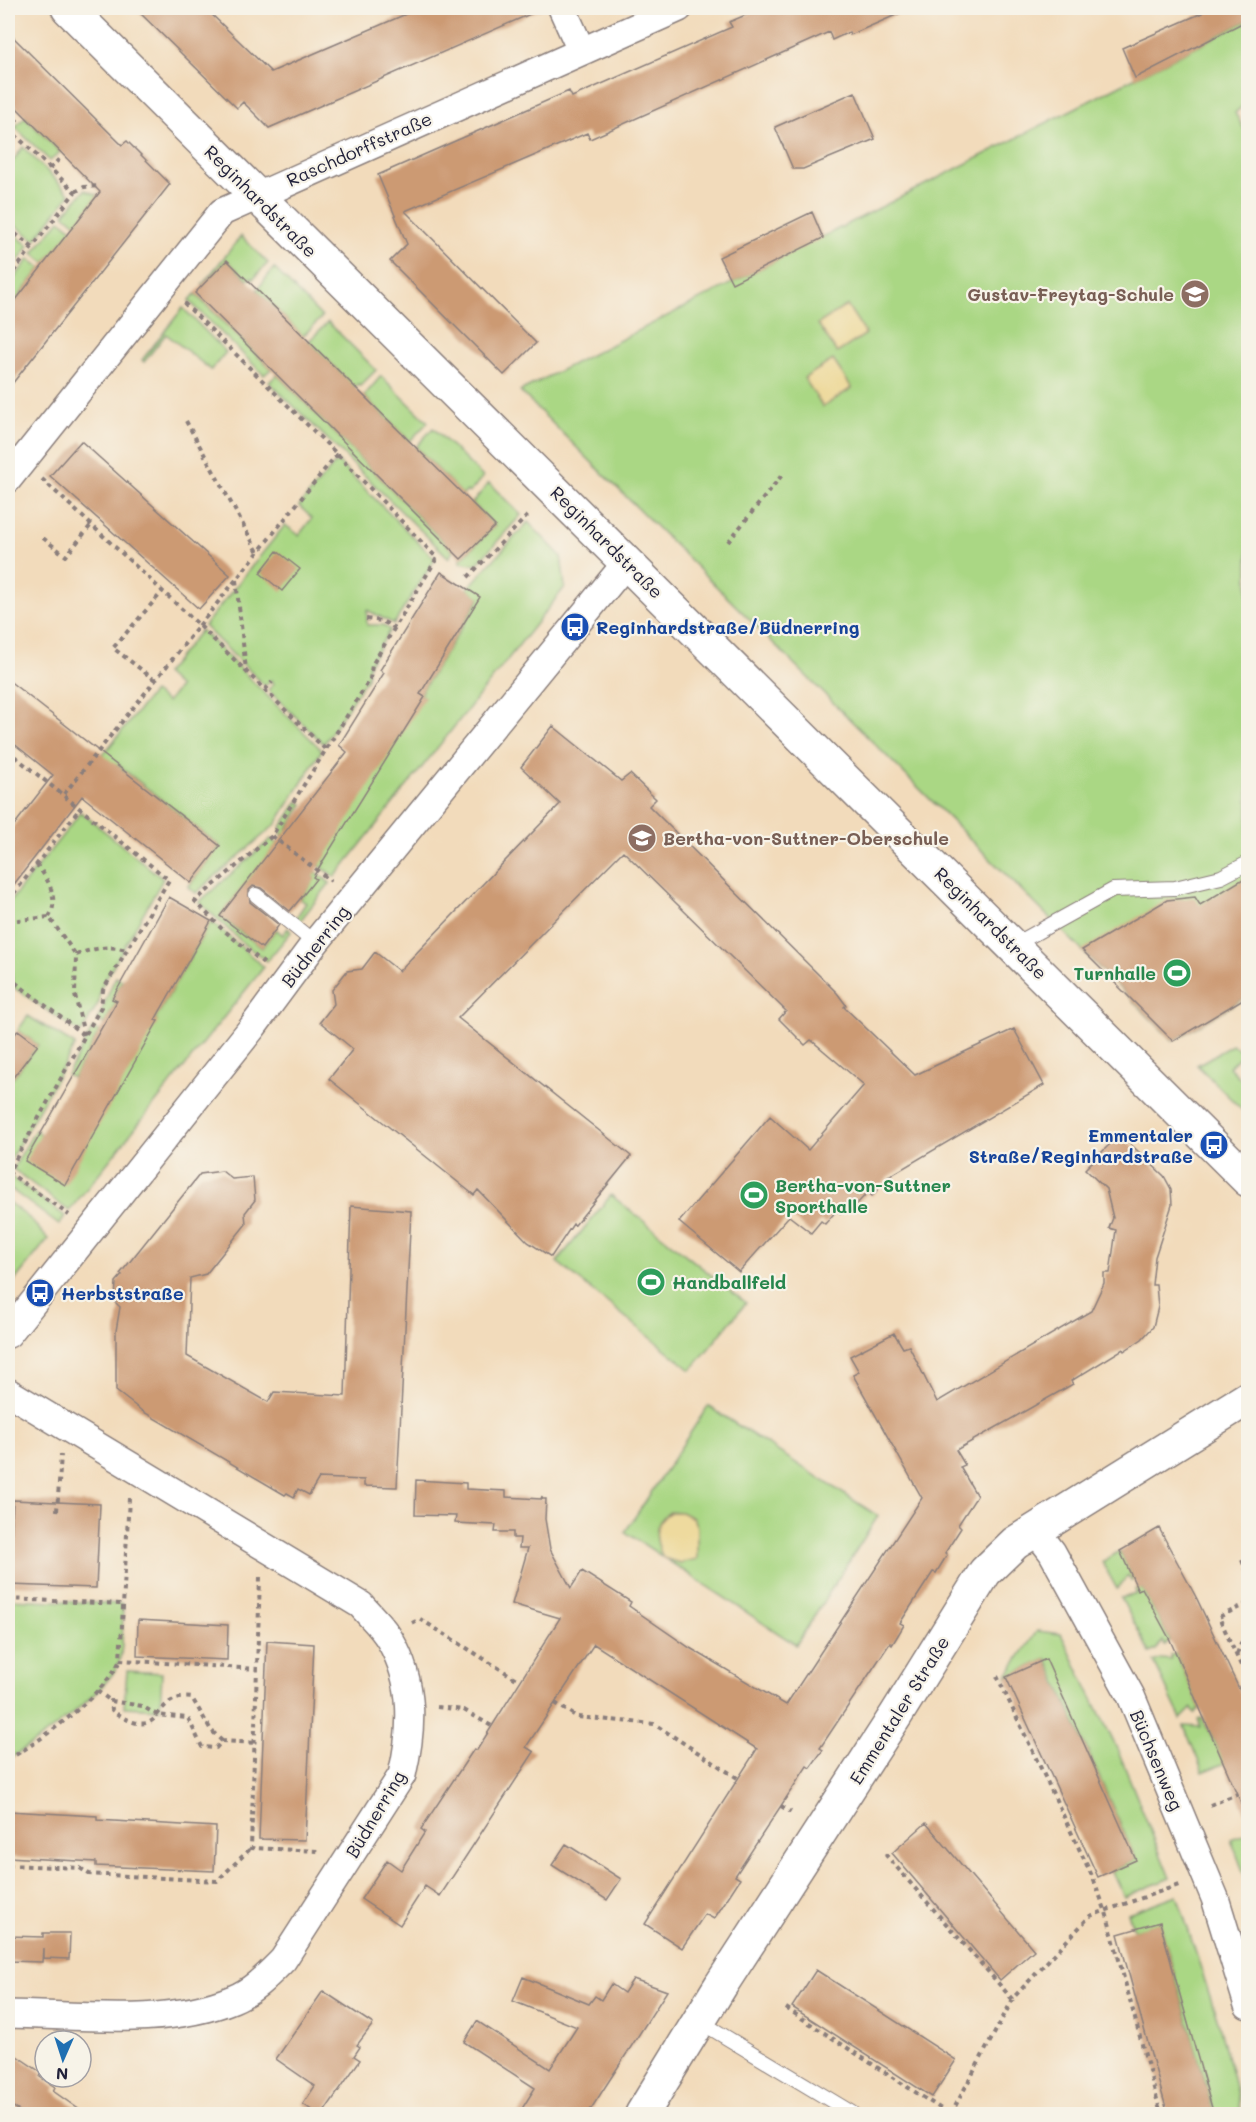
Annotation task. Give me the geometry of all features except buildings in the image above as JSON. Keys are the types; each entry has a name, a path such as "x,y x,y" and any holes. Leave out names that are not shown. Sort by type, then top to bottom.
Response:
{"street":[{"name":"Reginhardstraße","path":"68,8 1014,945 1248,1180"},
{"path":"562,8 581,50"},
{"name":"Raschdorffstraße","path":"8,479 222,212 255,195 679,8"},
{"name":"Büdnerring","path":"8,1334 252,1028 315,943 627,562"},
{"name":"Büdnerring","path":"8,1392 361,1605 389,1638 401,1662 410,1696 410,1741 402,1775 283,1960 258,1984 234,1999 199,2010 158,2016 8,2014"},
{"name":"Emmentaler Straße","path":"642,2115 699,2021 985,1572 1014,1543 1248,1398"},
{"name":"Büchsenweg","path":"1035,1530 1052,1552 1131,1696 1215,1898 1248,2005"}],"lane":[{"path":"1014,945 1113,890 1175,888 1221,878 1248,863"},
{"path":"256,896 315,943"},
{"path":"699,2021 852,2113"}],"path":[{"path":"19,117 8,128 75,192"},
{"path":"50,169 60,158"},
{"path":"8,279 75,192 84,187 99,186"},
{"path":"8,228 33,248"},
{"path":"180,298 337,454 437,558 372,665 370,679 272,836 195,900 221,928 271,969"},
{"path":"186,420 258,552"},
{"path":"64,794 337,454"},
{"path":"728,542 782,475"},
{"path":"39,477 200,626 325,749"},
{"path":"468,577 530,513"},
{"path":"43,538 66,556 91,525"},
{"path":"236,580 246,671"},
{"path":"155,680 112,648 163,591"},
{"path":"366,619 382,621 395,628"},
{"path":"265,690 272,682"},
{"path":"8,751 81,807 169,880 103,990 101,1007 8,1172 72,1218"},
{"path":"8,901 81,807"},
{"path":"272,836 337,886"},
{"path":"8,921 49,917 54,911 53,895 44,873 36,864"},
{"path":"49,917 76,955 75,995 85,1035"},
{"path":"76,955 111,946 128,951"},
{"path":"8,967 8,978 85,1035"},
{"path":"57,1511 61,1453"},
{"path":"1245,1467 1248,1474"},
{"path":"8,1759 82,1706 114,1675 120,1660 129,1494"},
{"path":"1242,1560 1248,1575"},
{"path":"8,1865 80,1868 89,1874 217,1881 251,1848 260,1573"},
{"path":"8,1599 123,1604"},
{"path":"1248,1603 1219,1617 1248,1681"},
{"path":"410,1624 420,1619 518,1680"},
{"path":"1237,1655 1248,1625"},
{"path":"120,1660 257,1669"},
{"path":"998,1676 1093,1878 1106,1912 1161,2115"},
{"path":"97,1691 111,1701 142,1706 158,1715 188,1718 202,1747 216,1748 222,1741"},
{"path":"111,1701 112,1710 129,1722 148,1722 158,1715 167,1702 182,1697 192,1698 211,1730 222,1741 255,1743"},
{"path":"555,1703 577,1717 654,1724 739,1779"},
{"path":"437,1707 464,1710 495,1728"},
{"path":"1210,1805 1237,1794"},
{"path":"781,1806 791,1812"},
{"path":"251,1848 321,1851"},
{"path":"885,1854 1013,2000"},
{"path":"786,2008 950,2115 1013,2000 1090,1916 1179,1885"}],"green space":[{"path":"1248,20 1248,101 1235,113 1248,136 1248,996 1173,1041 520,391"},
{"path":"25,117 60,152 50,161 15,127"},
{"path":"23,147 70,194 35,240 8,220 8,168"},
{"path":"85,190 98,195 76,224 64,214"},
{"path":"60,220 72,229 45,263 33,253"},
{"path":"8,229 29,246 8,274"},
{"path":"241,236 268,263 253,279 251,277 248,280 227,260 202,285"},
{"path":"29,259 41,268 8,310 8,286"},
{"path":"274,268 322,317 303,336 257,290"},
{"path":"195,294 271,369 264,375 189,301"},
{"path":"183,308 226,352 211,370 166,334 144,362 142,360"},
{"path":"328,322 376,370 360,386 358,384 354,387 309,341"},
{"path":"277,375 453,551 449,558 269,382"},
{"path":"381,376 428,422 410,441 364,396"},
{"path":"433,428 483,477 469,493 467,491 463,495 416,447"},
{"path":"337,461 435,559 394,624 367,610 367,625 383,625 390,630 369,664 367,678 324,744 268,690 274,684 271,680 265,686 204,626 285,525 299,535 312,518 299,506"},
{"path":"489,483 521,515 476,565 460,562 495,526 472,503"},
{"path":"528,522 561,556 565,587 335,877 282,838 281,827 298,801 303,804 286,831 424,697 420,694 480,598 467,589"},
{"path":"201,630 322,750 276,824 196,893 188,887 220,846 118,765 116,767 102,756 153,692 167,702 179,687 165,674"},
{"path":"81,812 163,879 100,989 99,1002 81,1033 13,987 8,952 8,904"},
{"path":"271,839 330,883 299,922 295,919 306,903 300,899 315,879 274,848 220,916 262,948 276,929 283,935 288,928 291,932 267,961 245,945 199,902"},
{"path":"211,921 264,967 69,1211 13,1169 35,1130 41,1134 157,1021 155,1020"},
{"path":"116,977 122,980 112,999 117,1001 104,1024 97,1020"},
{"path":"28,1016 75,1045 8,1164 8,1084 38,1045 18,1030"},
{"path":"93,1028 99,1032 73,1078 67,1075"},
{"path":"1232,1045 1244,1052 1229,1067 1248,1086 1248,1116 1197,1065"},
{"path":"11,1177 65,1216 59,1225 8,1187"},
{"name":"Handballfeld","path":"611,1195 746,1303 691,1370 557,1262"},
{"path":"8,1202 28,1217 48,1239 8,1289"},
{"path":"708,1406 878,1516 796,1645 625,1532"},
{"path":"1120,1551 1134,1580 1131,1581 1128,1576 1117,1589 1102,1562"},
{"path":"1142,1588 1170,1640 1165,1645 1163,1640 1156,1650 1150,1653 1121,1598 1137,1594 1135,1590"},
{"path":"8,1599 123,1604 121,1652 115,1671 72,1714 8,1759"},
{"path":"1037,1631 1061,1634 1119,1753 1170,1878 1124,1897 1112,1871 1136,1860 1047,1659 1006,1677"},
{"path":"1176,1654 1200,1708 1195,1713 1192,1708 1181,1719 1154,1662 1160,1659 1171,1660 1170,1655"},
{"path":"127,1671 162,1673 160,1709 124,1707"},
{"path":"1202,1718 1225,1763 1203,1772 1184,1726 1201,1727 1198,1720"},
{"path":"1248,1833 1248,1881 1247,1882 1231,1839"},
{"path":"1177,1895 1219,2024 1242,2114 1214,2114 1160,1923 1134,1930 1128,1913"}],"sand":[{"path":"847,305 866,334 837,353 818,324"},
{"path":"833,360 852,388 823,407 804,378"},
{"path":"670,1512 681,1512 693,1518 697,1527 697,1559 680,1563 663,1558 656,1533 660,1522"}],"place":[{"name":"Gustav-Freytag-Schule","path":"1195,294"},
{"name":"Reginhardstraße/Büdnerring","path":"575,627"},
{"name":"Bertha-von-Suttner-Oberschule","path":"642,838"},
{"name":"Turnhalle","path":"1177,973"},
{"name":"Emmentaler Straße/Reginhardstraße","path":"1214,1145"},
{"name":"Bertha-von-Suttner Sporthalle","path":"754,1195"},
{"name":"Handballfeld","path":"651,1282"},
{"name":"Herbststraße","path":"40,1293"}]}
